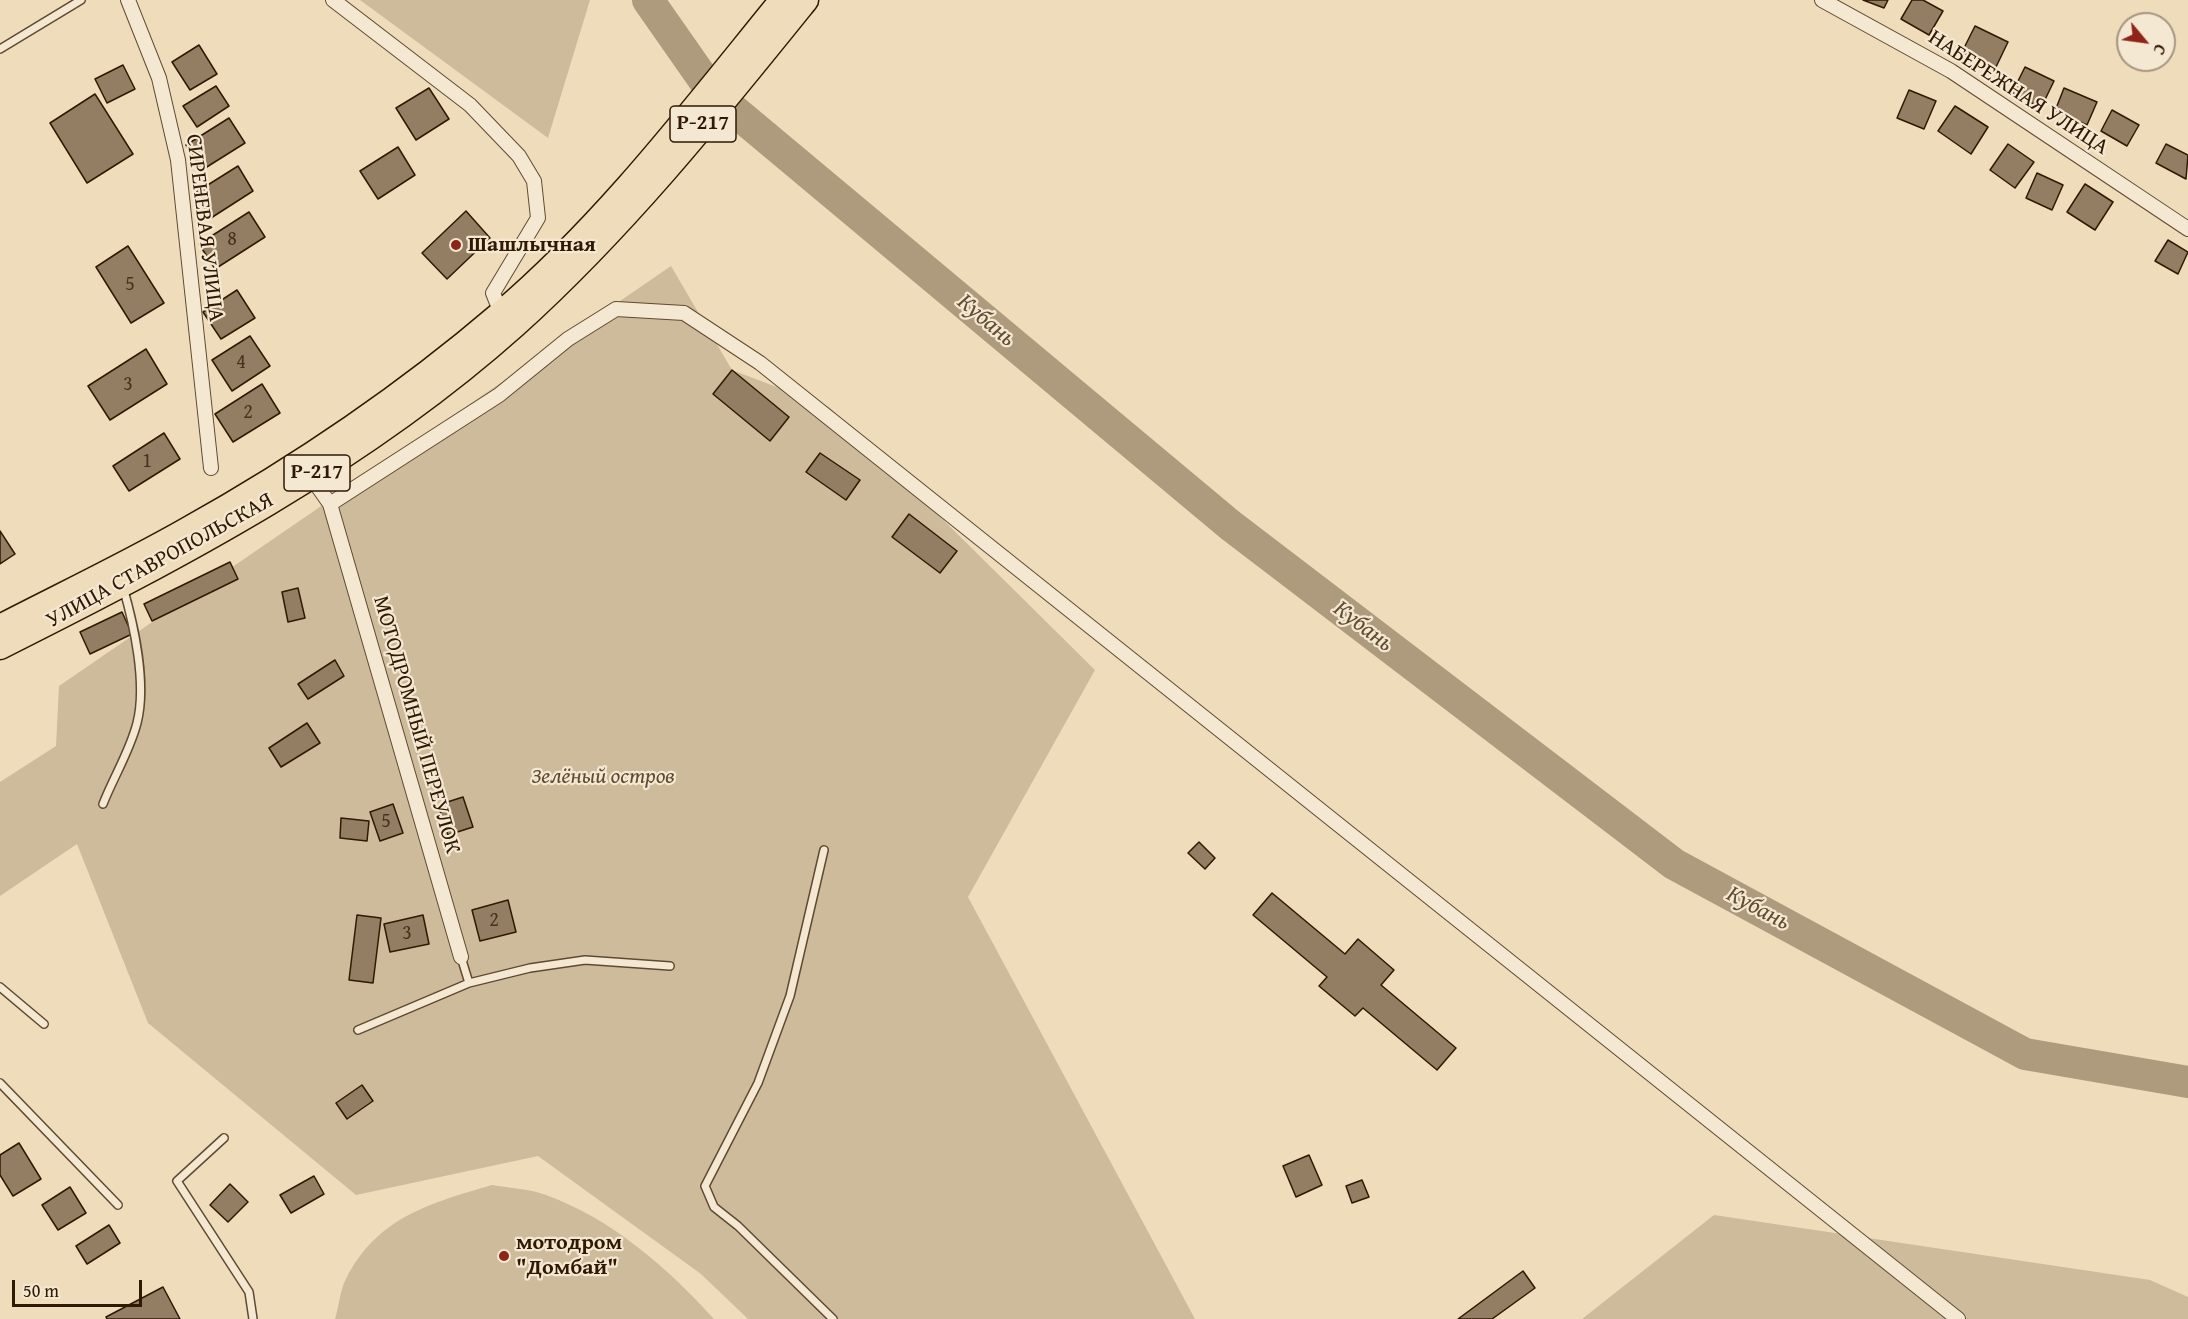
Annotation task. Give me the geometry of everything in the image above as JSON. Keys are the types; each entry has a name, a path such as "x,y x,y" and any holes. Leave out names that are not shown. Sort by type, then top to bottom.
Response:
{"highway":[{"name":"Р-217","path":"592,238 782,0"},
{"name":"Р-217","path":"592,238 662,173 806,0"},
{"name":"УЛИЦА СТАВРОПОЛЬСКАЯ","path":"0,627 185,531 298,464 371,415 592,238"},
{"name":"УЛИЦА СТАВРОПОЛЬСКАЯ","path":"0,647 196,545 311,477 447,381 515,325 592,238"}],"street":[{"name":"СИРЕНЕВАЯ УЛИЦА","path":"128,0 159,78 178,159 211,468"},
{"path":"333,0 470,105 519,156 534,181 538,218 493,293 501,313"},
{"name":"НАБЕРЕЖНАЯ УЛИЦА","path":"1822,0 1951,71 2188,229"},
{"path":"330,504 500,395 568,339 616,309 684,313 760,363 1958,1319"},
{"name":"МОТОДРОМНЫЙ ПЕРЕУЛОК","path":"311,477 330,504 461,957"}],"lane":[{"path":"0,49 81,0"},
{"path":"103,804 137,723 140,696 136,633 123,584"},
{"path":"824,850 790,996 758,1083 705,1186 714,1207 738,1226 833,1319"},
{"path":"461,957 469,983"},
{"path":"358,1030 469,983 530,968 585,960 670,966"},
{"path":"0,987 44,1024"},
{"path":"0,1083 118,1205"},
{"path":"224,1138 177,1181 249,1292 253,1319"}],"green space":[{"path":"360,0 590,0 548,138"},
{"name":"Зелёный остров","path":"671,266 732,370 829,407 1095,670 968,897 1195,1319 748,1319 701,1274 538,1156 356,1195 148,1023 77,844 0,896 0,782 56,746 59,686"},
{"name":"мотодром \"Домбай\"","path":"492,1185 540,1193 594,1217 638,1247 678,1281 714,1319 335,1319 346,1279 373,1241 390,1227 427,1206"},
{"path":"1714,1215 2150,1280 2188,1297 2188,1319 1582,1319"}],"building":[{"path":"1863,0 1888,0 1884,8"},
{"path":"1912,0 1923,0 1943,11 1929,35 1901,19"},
{"path":"1975,26 2008,42 1995,69 1962,52"},
{"path":"199,45 217,74 190,90 172,62"},
{"path":"123,65 135,89 107,103 95,79"},
{"path":"2025,67 2054,81 2041,108 2012,93"},
{"path":"216,86 229,106 197,127 183,106"},
{"path":"429,88 449,119 416,140 396,108"},
{"path":"2064,88 2097,102 2087,125 2055,111"},
{"path":"1909,90 1936,101 1924,129 1897,118"},
{"path":"95,94 133,154 87,183 50,123"},
{"path":"1955,106 1988,127 1971,154 1938,131"},
{"path":"2112,110 2139,125 2127,146 2101,131"},
{"path":"229,118 245,143 202,170 186,145"},
{"path":"2008,144 2034,162 2015,188 1990,170"},
{"path":"2166,144 2188,155 2186,179 2156,163"},
{"path":"398,147 415,175 378,199 360,171"},
{"path":"238,166 253,191 211,218 195,193"},
{"path":"2037,173 2063,185 2052,210 2026,198"},
{"path":"2085,184 2113,202 2095,230 2067,212"},
{"name":"Шашлычная","path":"466,211 490,238 447,279 422,253"},
{"path":"249,212 265,237 215,269 199,244"},
{"path":"2168,240 2188,252 2178,274 2155,261"},
{"path":"128,246 164,303 131,323 96,267"},
{"path":"237,290 255,318 221,339 203,312"},
{"path":"250,336 270,366 232,391 212,360"},
{"path":"146,349 167,384 110,420 88,386"},
{"path":"732,370 789,417 770,441 713,394"},
{"path":"262,384 280,413 233,442 215,414"},
{"path":"164,433 180,459 129,491 113,466"},
{"path":"820,453 860,480 846,500 806,472"},
{"path":"909,514 957,551 940,573 892,537"},
{"path":"0,531 15,554 0,564"},
{"path":"230,562 238,579 152,621 144,604"},
{"path":"298,588 305,618 288,622 282,592"},
{"path":"122,612 132,634 90,654 80,632"},
{"path":"335,660 344,676 308,699 298,684"},
{"path":"307,723 320,743 281,767 269,748"},
{"path":"463,797 473,827 448,835 438,805"},
{"path":"393,804 403,833 380,841 370,812"},
{"path":"341,818 369,821 367,841 340,838"},
{"path":"1199,842 1215,858 1205,869 1188,853"},
{"path":"1272,893 1345,954 1358,939 1394,970 1381,985 1456,1048 1437,1070 1363,1008 1355,1016 1319,986 1327,977 1253,915"},
{"path":"508,900 516,932 480,941 472,910"},
{"path":"357,915 381,918 373,983 349,980"},
{"path":"423,915 429,944 390,952 384,924"},
{"path":"362,1085 373,1101 347,1119 336,1103"},
{"path":"19,1143 41,1179 13,1196 0,1175 0,1155"},
{"path":"1309,1155 1322,1185 1296,1197 1283,1166"},
{"path":"314,1176 324,1194 291,1213 280,1195"},
{"path":"1362,1180 1369,1197 1352,1203 1346,1186"},
{"path":"230,1184 248,1202 228,1222 210,1205"},
{"path":"70,1187 86,1213 58,1230 42,1205"},
{"path":"109,1225 120,1243 87,1264 76,1246"},
{"path":"1523,1271 1535,1288 1492,1319 1458,1319"},
{"path":"163,1287 180,1319 107,1319 106,1317"}],"waterway":[{"name":"Кубань","path":"648,0 713,93 1230,525 1674,864 2025,1054 2188,1082"}],"place":[{"name":"Шашлычная","path":"456,245"},
{"name":"мотодром \"Домбай\"","path":"504,1256"}]}
